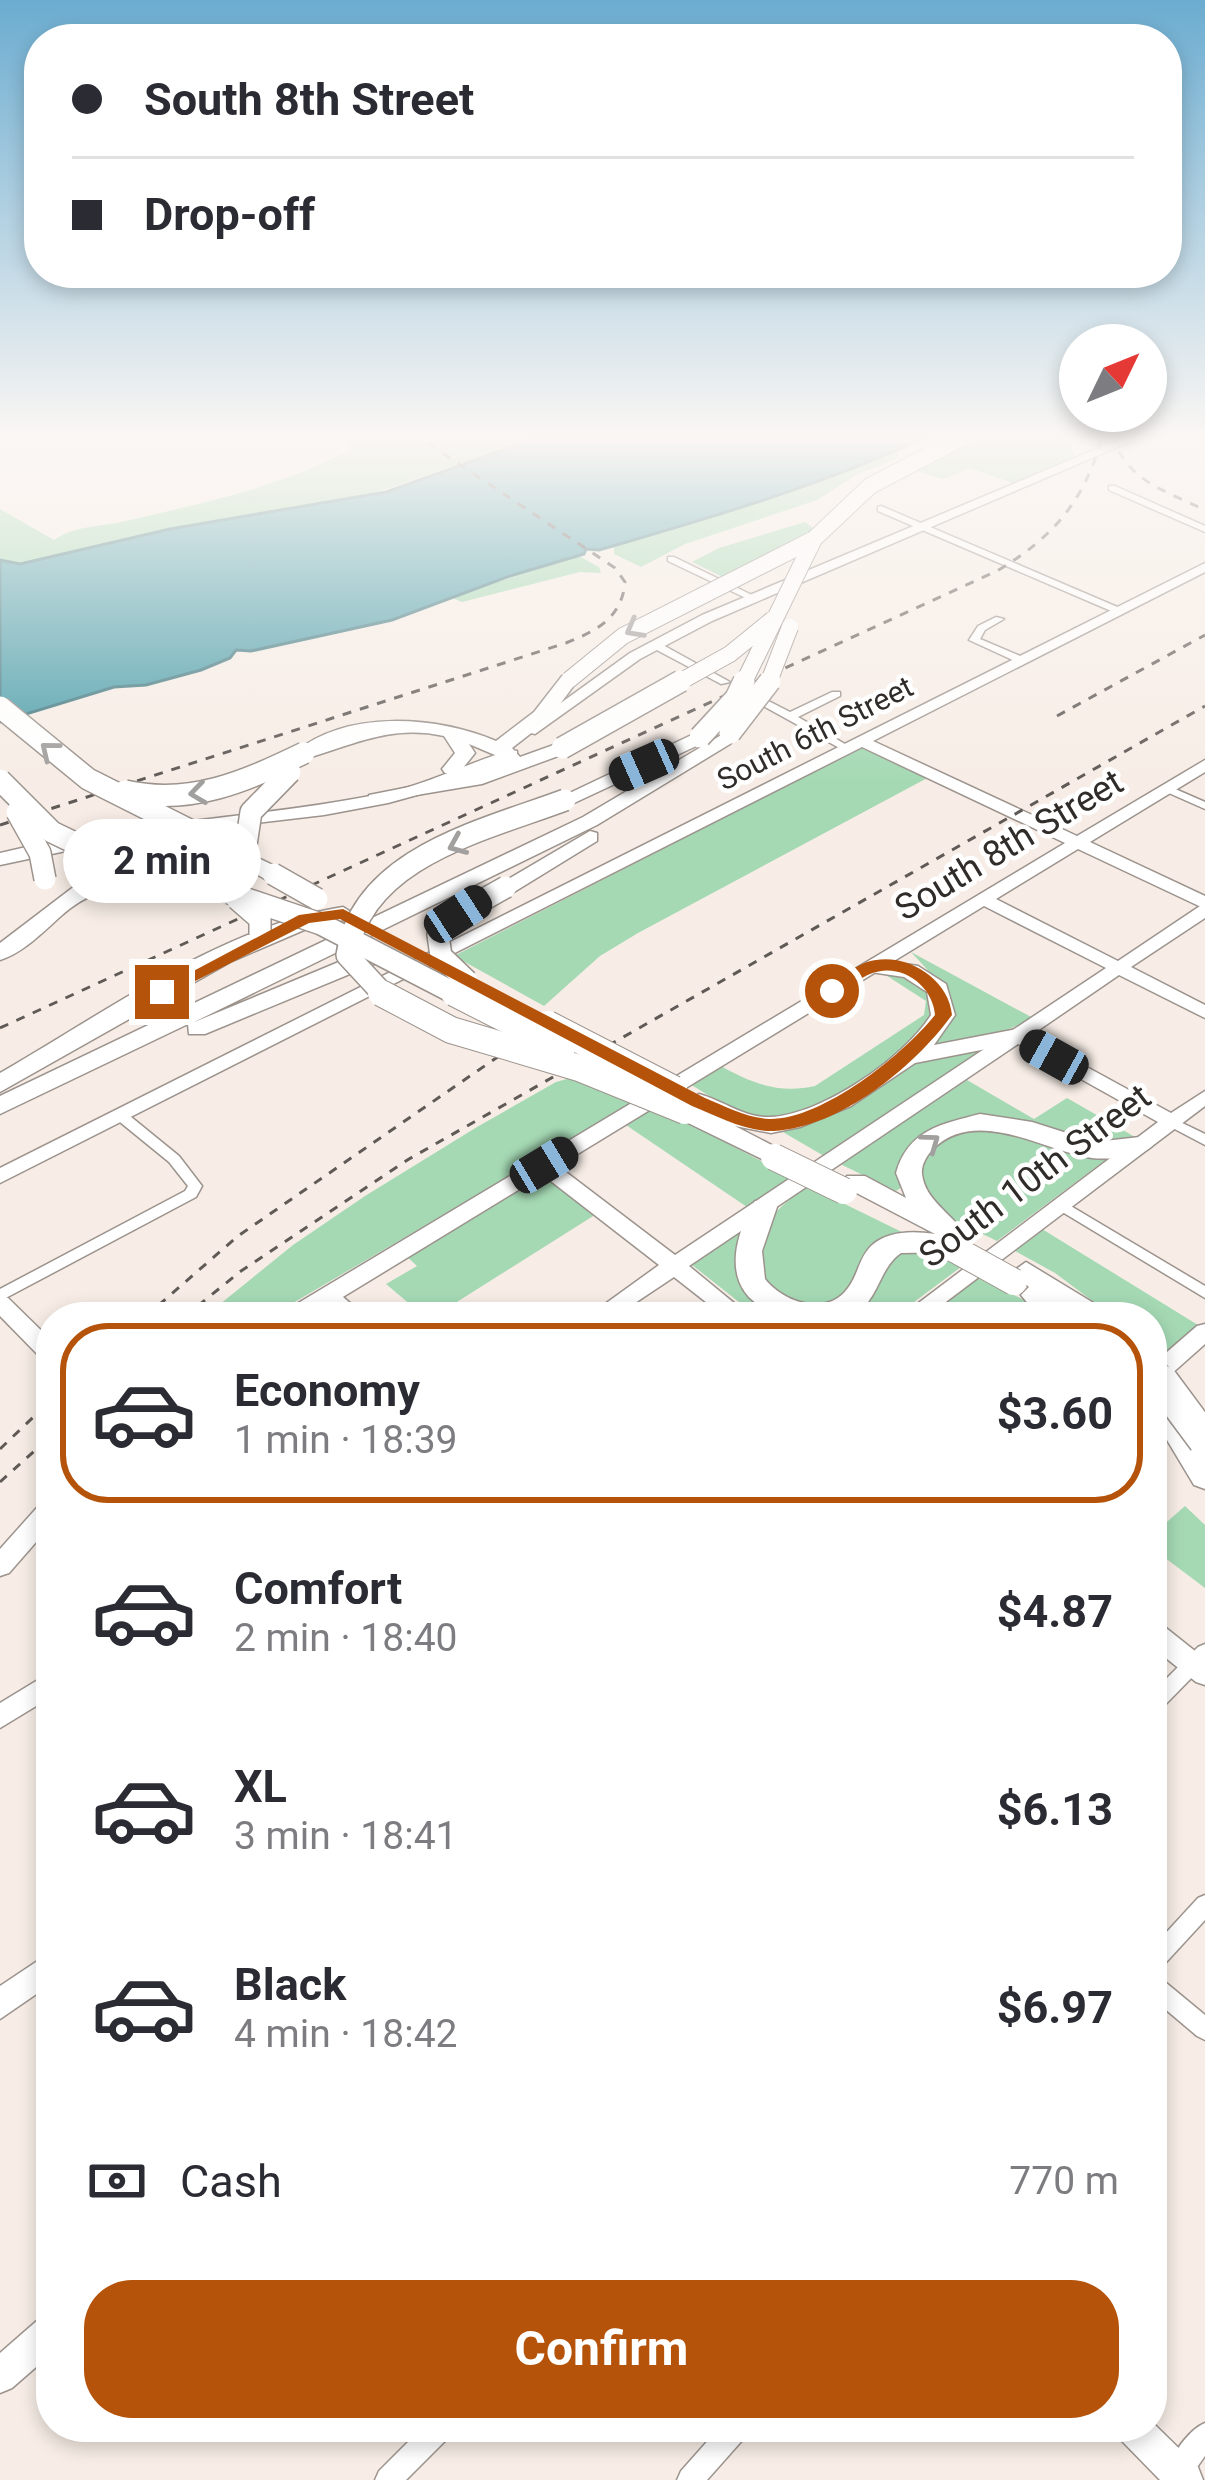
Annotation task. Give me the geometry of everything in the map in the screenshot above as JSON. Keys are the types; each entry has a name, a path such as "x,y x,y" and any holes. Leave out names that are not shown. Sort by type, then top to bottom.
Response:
{"highway":[{"path":"450,732 501,754 597,652 627,632 753,574 794,550"},
{"path":"0,1109 590,821 711,739 808,550"},
{"path":"460,987 441,956 438,935 458,914 624,815 772,678 816,550"},
{"path":"376,799 475,780 562,748 730,654 798,596"},
{"path":"0,707 88,778 235,846 311,909 952,1238 1050,1302"},
{"path":"88,778 135,794 196,794 236,785 308,755 393,729 490,732 541,716"},
{"path":"450,732 465,752 452,770"},
{"path":"711,739 388,879 355,913 348,927 347,955 375,990 407,1010 692,1106 751,1123 786,1123 829,1108 898,1063 940,1022 944,1006 930,980 901,948"},
{"path":"0,1087 577,815 711,739"},
{"path":"235,846 250,810 308,755"},
{"path":"2,783 52,832 112,861 229,893 343,914 382,946"},
{"path":"0,942 32,909 45,879 40,853 2,783"},
{"path":"0,952 79,887 118,876 169,878"},
{"path":"229,893 256,912 263,925 258,939"},
{"path":"0,1087 311,909"},
{"path":"0,1109 317,979 382,946"},
{"path":"872,966 899,968 930,980"},
{"path":"898,1063 946,1047 1017,1036"},
{"path":"952,1238 924,1208 908,1173 914,1154 940,1132 994,1123 1094,1150 1140,1144"},
{"path":"764,1207 747,1268 773,1302"},
{"path":"853,1302 864,1292 879,1254 894,1244 952,1238"},
{"path":"1025,1283 1042,1302"},
{"path":"1025,1283 1064,1302"},
{"path":"1167,1388 1205,1440"},
{"path":"1167,1417 1205,1477"}],"main road":[{"path":"0,860 104,835 376,799 501,754 595,698 657,646 753,598 870,550"},
{"name":"South 6th Street","path":"0,1176 1205,567"},
{"path":"621,1302 1120,969 1205,906 1077,841 854,744"},
{"path":"0,850 115,824 373,791 501,754"},
{"name":"South 8th Street","path":"317,1302 1205,765"},
{"path":"983,898 1205,1012"},
{"path":"1017,1036 1172,1122"},
{"name":"South 10th Street","path":"931,1302 1205,1097"},
{"path":"544,1165 721,1302"},
{"path":"3,1310 36,1340"},
{"path":"1167,1365 1205,1331"},
{"path":"0,1566 36,1526"},
{"path":"1167,1642 1201,1664"},
{"path":"0,1718 36,1694"},
{"path":"0,2004 36,1977"},
{"path":"0,2376 36,2344"},
{"path":"1146,2442 1178,2478"}],"street":[{"path":"974,550 1119,611"},
{"path":"671,559 753,598"},
{"path":"998,619 981,628 974,640 1022,660"},
{"path":"657,646 725,682"},
{"path":"746,693 854,744"},
{"path":"789,717 836,694"},
{"path":"1166,788 1205,806"},
{"path":"3,1310 191,1194 195,1186 190,1177 120,1115"},
{"path":"1172,1122 1205,1140"},
{"path":"1059,1204 1205,1294"},
{"path":"330,1294 340,1302"},
{"path":"1167,1692 1201,1664"},
{"path":"1167,1947 1205,1905"},
{"path":"1167,1997 1205,2029"},
{"path":"1178,2478 1205,2435"},
{"path":"388,2480 427,2442"},
{"path":"690,2480 724,2442"}],"green space":[{"path":"0,550 81,550 20,564 0,560"},
{"path":"614,550 674,550 641,567"},
{"path":"716,550 787,550 727,579 692,562"},
{"path":"579,556 601,573 580,572 462,602 450,597"},
{"path":"864,746 931,776 638,933 600,956 544,1006 454,956"},
{"path":"911,952 1033,1018 1005,1031 921,1049 946,990"},
{"path":"881,972 922,979 937,1015 879,1068 829,1101 778,1118 755,1117 688,1083 719,1065 765,1085 815,1086 924,1015 926,1001"},
{"path":"990,1046 824,1156 776,1128 917,1058"},
{"path":"574,1077 641,1099 295,1302 223,1302 293,1245 365,1196 556,1082"},
{"path":"967,1080 1034,1119 1067,1098 1135,1137 1111,1147 1028,1124 941,1127 905,1185 896,1191 840,1164"},
{"path":"654,1105 792,1177 747,1207 623,1123"},
{"path":"991,1126 1115,1153 997,1241 943,1213 922,1190 917,1175 919,1161 941,1142"},
{"path":"538,1174 547,1174 598,1213 457,1302 407,1302 386,1284 417,1266 404,1254"},
{"path":"808,1186 910,1236 844,1302 791,1302 757,1275 764,1233 783,1205"},
{"path":"745,1228 741,1251 773,1302 739,1302 692,1265"},
{"path":"1042,1229 1161,1302 1094,1302 1015,1251"},
{"path":"906,1251 930,1252 961,1267 914,1302 848,1302 882,1267"},
{"path":"977,1278 1029,1302 946,1302"},
{"path":"1167,1306 1198,1325 1167,1351"},
{"path":"1185,1506 1205,1525 1205,1588 1167,1559 1167,1522"}],"water":[{"path":"81,550 586,550 392,620 251,651 236,650 230,658 201,670 146,685 114,687 0,722 0,560 20,564"}],"railway":[{"path":"0,825 566,643 597,628 613,614 623,594 625,582 615,568 588,550"},
{"path":"0,1028 997,571 1028,550"},
{"path":"1057,716 1205,635"},
{"path":"203,1302 241,1271 409,1159 1205,706"},
{"path":"162,1302 238,1236 528,1036"},
{"path":"0,1449 36,1414"},
{"path":"0,1482 36,1450"}],"route":[{"path":"162,992 305,918 343,914 699,1102 751,1123 774,1125 816,1114 842,1101 919,1047 943,1015 938,988 899,968 872,966 832,991"}]}
